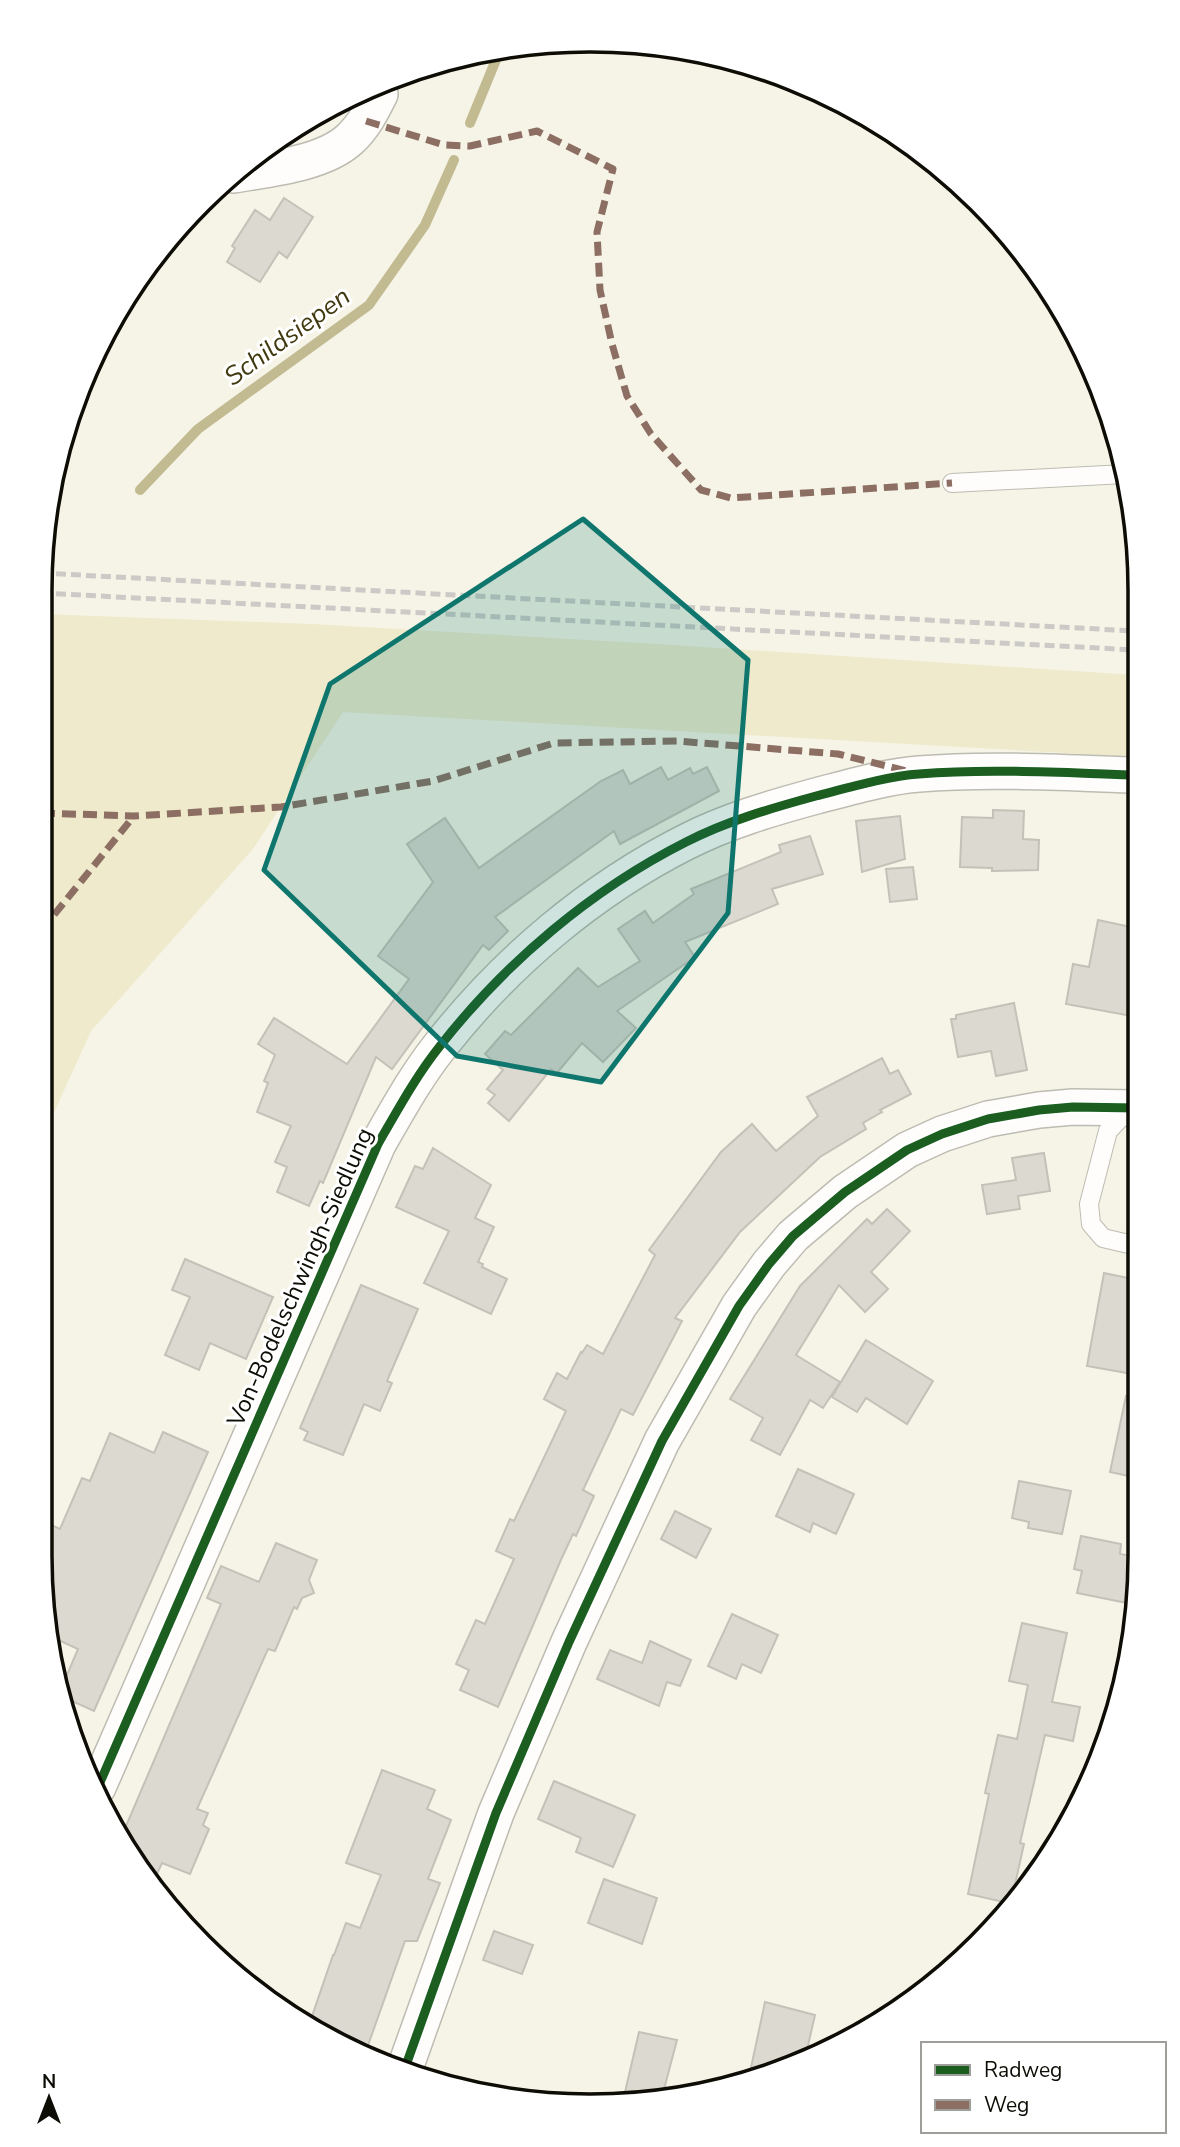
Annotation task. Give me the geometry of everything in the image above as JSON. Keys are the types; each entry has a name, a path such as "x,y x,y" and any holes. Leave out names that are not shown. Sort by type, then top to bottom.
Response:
{"street":[{"path":"254,172 328,154 350,139 366,121 379,95"},
{"name":"Von-Bodelschwingh-Siedlung","path":"101,1780 378,1144 438,1049 471,1007 544,938 593,899 687,841 734,821 786,804 917,774 1010,771 1128,775"},
{"path":"407,2062 496,1813 569,1642 662,1441 739,1306 769,1264 793,1236 845,1192 907,1150 988,1119 1073,1107 1128,1107"}],"lane":[{"path":"952,483 1115,475"},
{"path":"1128,1112 1108,1130 1089,1204 1091,1224 1102,1238 1128,1244"}],"highlighted area":[{"path":"583,519 748,660 728,913 601,1082 457,1056 264,870 330,684"}],"shaded area":[{"path":"52,614 312,624 1128,674 1128,757 343,712 253,849 91,1031 52,1117"}],"building":[{"path":"284,198 313,217 287,258 279,252 260,282 227,262 235,248 232,246 255,210 270,220"},
{"path":"661,767 668,780 690,768 693,774 707,767 719,791 620,844 614,831 495,917 508,931 489,950 483,945 392,1069 376,1057 323,1183 320,1181 309,1206 277,1192 287,1167 275,1162 291,1126 257,1112 268,1083 264,1081 275,1055 258,1044 274,1018 347,1064 409,979 378,956 433,882 407,844 445,818 479,868 601,781 623,770 630,784"},
{"path":"993,810 1024,811 1023,839 1039,840 1038,870 992,871 992,868 960,867 962,817 993,818"},
{"path":"900,816 905,859 862,872 856,821"},
{"path":"810,836 823,874 772,889 778,904 685,942 695,957 617,1011 636,1028 603,1062 582,1043 557,1073 551,1069 509,1121 488,1103 495,1095 487,1089 503,1070 485,1054 505,1031 511,1035 578,968 598,987 640,961 618,929 645,911 653,923 694,894 691,889 781,852 779,845"},
{"path":"913,867 917,899 890,902 886,869"},
{"path":"1098,920 1128,926 1128,1015 1066,1004 1073,964 1089,967"},
{"path":"1014,1003 1027,1070 996,1076 991,1051 958,1057 951,1019 956,1019 956,1015"},
{"path":"882,1058 890,1074 898,1070 911,1094 880,1110 882,1112 863,1123 866,1129 820,1157 740,1232 675,1318 682,1321 633,1415 621,1409 583,1490 594,1496 576,1536 573,1534 560,1562 498,1707 460,1690 469,1670 456,1664 476,1620 485,1624 514,1559 496,1551 510,1519 514,1521 566,1411 544,1399 557,1373 567,1379 587,1345 603,1354 655,1255 649,1250 721,1152 752,1124 776,1151 818,1116 807,1097"},
{"path":"433,1148 491,1185 475,1218 494,1227 478,1262 483,1264 482,1267 507,1279 491,1314 424,1283 449,1231 396,1207 415,1166 423,1169"},
{"path":"1044,1153 1050,1191 1018,1196 1020,1209 987,1214 982,1185 1016,1180 1012,1158"},
{"path":"887,1209 910,1231 871,1272 888,1289 865,1312 839,1285 796,1355 840,1382 823,1408 810,1400 780,1455 751,1440 763,1418 730,1399 800,1286 867,1219 872,1224"},
{"path":"185,1259 273,1297 246,1359 210,1343 199,1370 165,1355 190,1297 172,1290"},
{"path":"1104,1273 1128,1278 1128,1373 1087,1366"},
{"path":"361,1285 418,1309 387,1381 392,1383 380,1411 364,1404 343,1455 304,1440 308,1432 300,1428"},
{"path":"866,1340 933,1381 907,1424 866,1398 857,1412 832,1397"},
{"path":"1126,1396 1128,1396 1128,1476 1110,1472"},
{"path":"163,1432 208,1452 94,1711 73,1701 66,1677 78,1649 59,1640 54,1592 52,1525 60,1529 82,1478 90,1481 110,1433 154,1453"},
{"path":"798,1469 854,1494 836,1534 813,1523 810,1532 776,1516"},
{"path":"1019,1481 1071,1491 1062,1534 1028,1528 1029,1522 1012,1518"},
{"path":"675,1511 711,1529 696,1558 661,1539"},
{"path":"1081,1536 1121,1544 1120,1554 1128,1555 1125,1603 1077,1593 1082,1571 1074,1569"},
{"path":"276,1543 317,1560 309,1580 314,1593 302,1598 297,1609 294,1607 275,1651 268,1649 197,1809 208,1813 203,1825 209,1829 190,1874 162,1863 157,1874 126,1827 221,1604 207,1598 221,1566 259,1582"},
{"path":"732,1614 778,1635 761,1673 742,1664 736,1679 708,1666"},
{"path":"1022,1623 1067,1633 1052,1702 1080,1707 1073,1741 1045,1735 1020,1843 1024,1844 1015,1886 1002,1902 968,1894 998,1735 1017,1739 1028,1685 1009,1681"},
{"path":"650,1641 691,1660 680,1686 667,1682 659,1706 597,1679 610,1650 642,1663"},
{"path":"382,1770 435,1790 427,1809 451,1820 428,1879 440,1883 417,1941 405,1941 368,2046 312,2017 346,1923 360,1928 381,1875 346,1863"},
{"path":"554,1781 635,1815 613,1867 576,1852 581,1838 538,1819"},
{"path":"604,1879 657,1898 642,1944 588,1923"},
{"path":"494,1931 533,1945 522,1974 483,1960"},
{"path":"765,2002 815,2015 807,2049 751,2070"},
{"path":"639,2032 677,2040 664,2089 625,2093"}],"waterway":[{"name":"Schildsiepen","path":"470,123 495,61"},
{"name":"Schildsiepen","path":"140,490 198,429 369,305 425,225 454,160"}],"railway":[{"path":"53,574 1128,631"},
{"path":"52,594 1128,650"}],"marked path":[{"path":"366,121 444,145 470,146 537,131 613,169 597,232 600,290 612,344 627,396 651,434 701,490 731,498 952,483"},
{"path":"52,813 134,816 281,807 433,781 554,743 677,741 838,754 907,771"},
{"path":"52,917 134,816"}],"cycle path":[{"path":"101,1780 378,1144 431,1057 493,985 552,930 617,882 686,842 783,805 867,783 919,774 1000,771 1128,775"},
{"path":"407,2062 496,1813 569,1642 662,1441 739,1306 769,1264 793,1236 845,1192 907,1150 942,1134 988,1119 1039,1110 1073,1107 1128,1108"}]}
